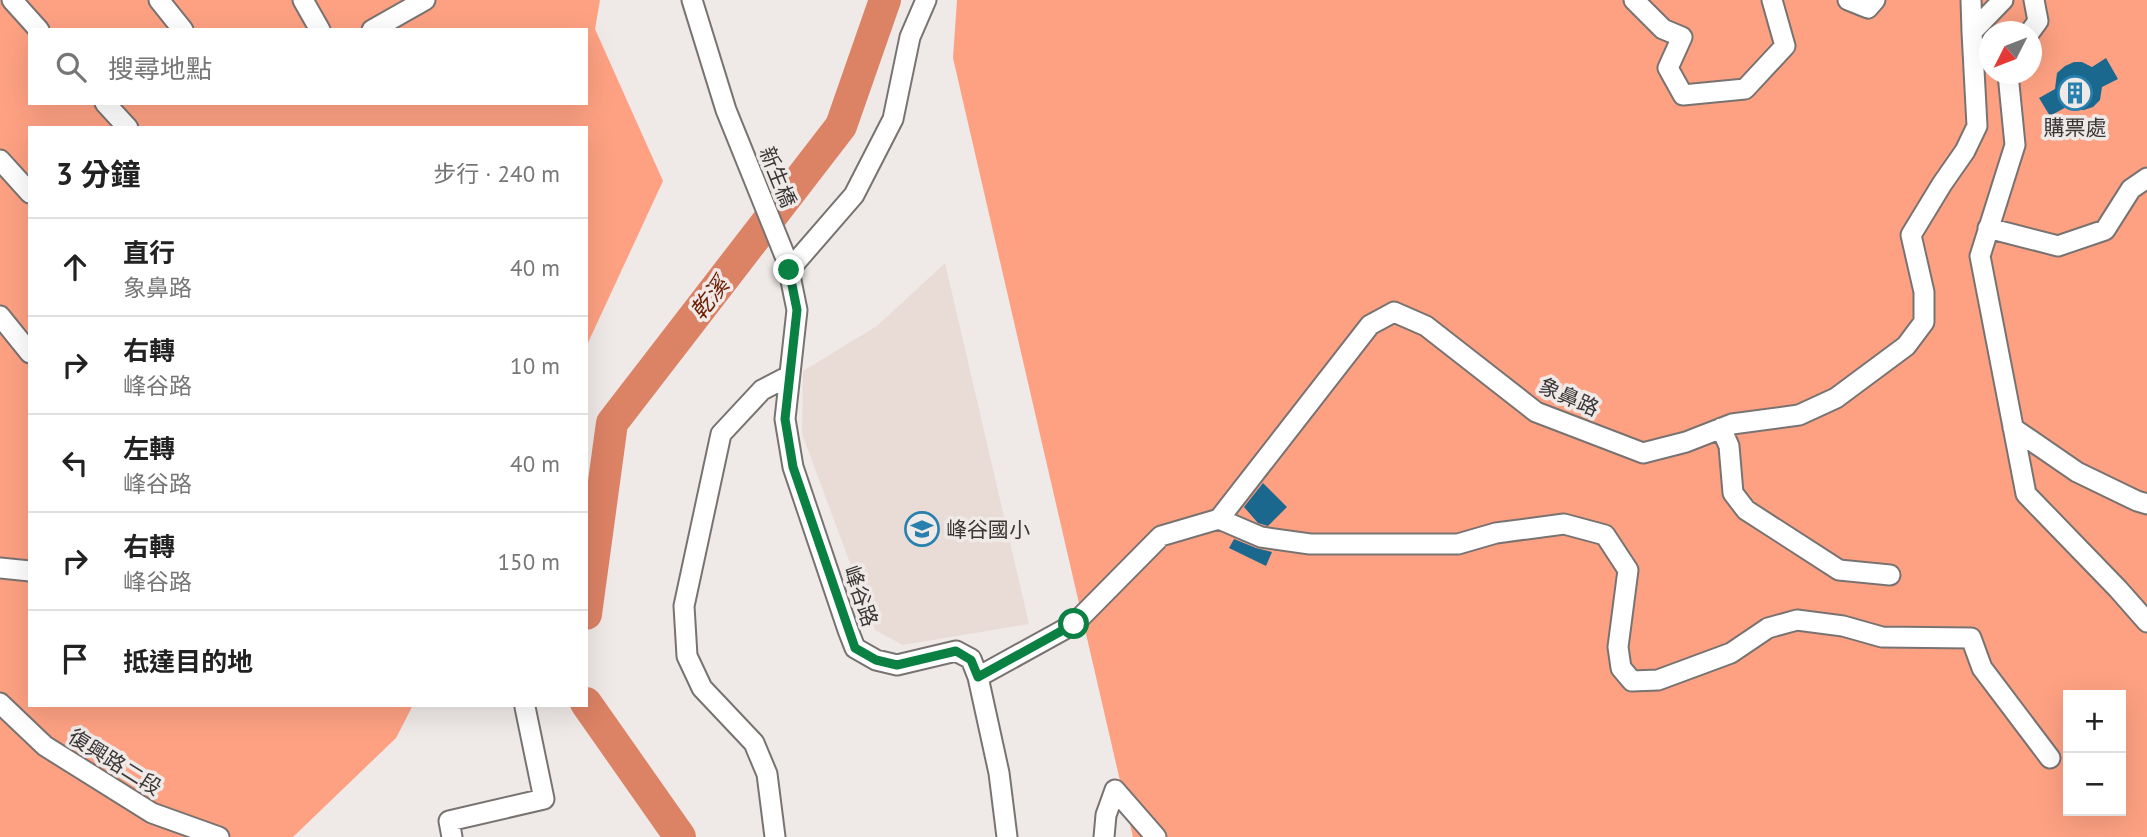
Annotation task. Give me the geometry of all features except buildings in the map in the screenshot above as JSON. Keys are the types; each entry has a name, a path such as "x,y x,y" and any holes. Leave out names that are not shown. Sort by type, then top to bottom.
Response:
{"street":[{"path":"0,16 11,0 37,28"},
{"path":"159,0 181,28"},
{"path":"303,0 319,28"},
{"path":"376,28 425,0"},
{"name":"新生橋","path":"692,0 726,110 788,265"},
{"path":"788,265 854,195 893,119 910,37 926,0"},
{"path":"1634,0 1663,29 1682,37 1668,68 1683,94 1745,89 1786,46 1772,0"},
{"path":"1848,0 1868,8 1875,0"},
{"name":"象鼻路","path":"1219,519 1370,325 1394,312 1426,326 1536,412 1643,453 1686,442 1732,424 1799,415 1836,398 1906,346 1924,322 1924,292 1911,235 1965,151 1977,125 1971,0"},
{"path":"1972,32 2003,0"},
{"path":"2034,0 2038,21"},
{"path":"2009,84 2015,145 1980,256 2026,494 2147,622"},
{"path":"107,105 126,126"},
{"path":"0,160 28,191"},
{"path":"1989,228 2058,246 2105,230 2131,188 2147,178"},
{"name":"峰谷路","path":"788,265 797,310 785,419 793,467 855,648 876,660 897,665 956,651 971,660 978,677 999,772 1007,837"},
{"path":"0,316 28,351"},
{"path":"775,837 767,774 754,743 702,688 687,656 684,606 721,434 762,390 789,376"},
{"path":"1721,428 1729,446 1733,493 1746,510 1839,570 1890,575"},
{"path":"2014,429 2077,472 2147,504"},
{"path":"978,677 1074,624 1161,536 1219,519 1261,537 1310,544 1458,544 1496,533 1564,524 1605,535 1628,570 1618,647 1621,668 1632,681 1658,680 1731,653 1768,628 1797,620 1843,626 1882,636 1971,638 1982,668 2050,758"},
{"path":"0,568 28,571"},
{"name":"復興路二段","path":"0,703 45,746 178,830 219,837"},
{"path":"452,837 449,821 544,799 525,707"},
{"path":"1104,837 1106,815 1115,790 1156,837"}],"shaded area":[{"path":"0,0 600,0 595,29 663,181 588,343 588,126 28,126 28,707 412,707 396,738 293,837 0,837"},
{"path":"957,0 2147,0 2147,837 1133,837 953,58"},
{"name":"峰谷國小","path":"945,263 1029,624 903,645 875,630 802,434 803,371 877,326"}],"waterway":[{"name":"乾溪","path":"588,599 612,423 841,126 885,0"},
{"name":"乾溪","path":"588,706 680,837"}],"place":[{"name":"購票處","path":"2075,93"},
{"name":"峰谷國小","path":"922,529"}],"route":[{"path":"789,270 797,310 785,419 793,467 855,648 876,660 897,665 956,651 971,660 978,677 1074,624"}]}
